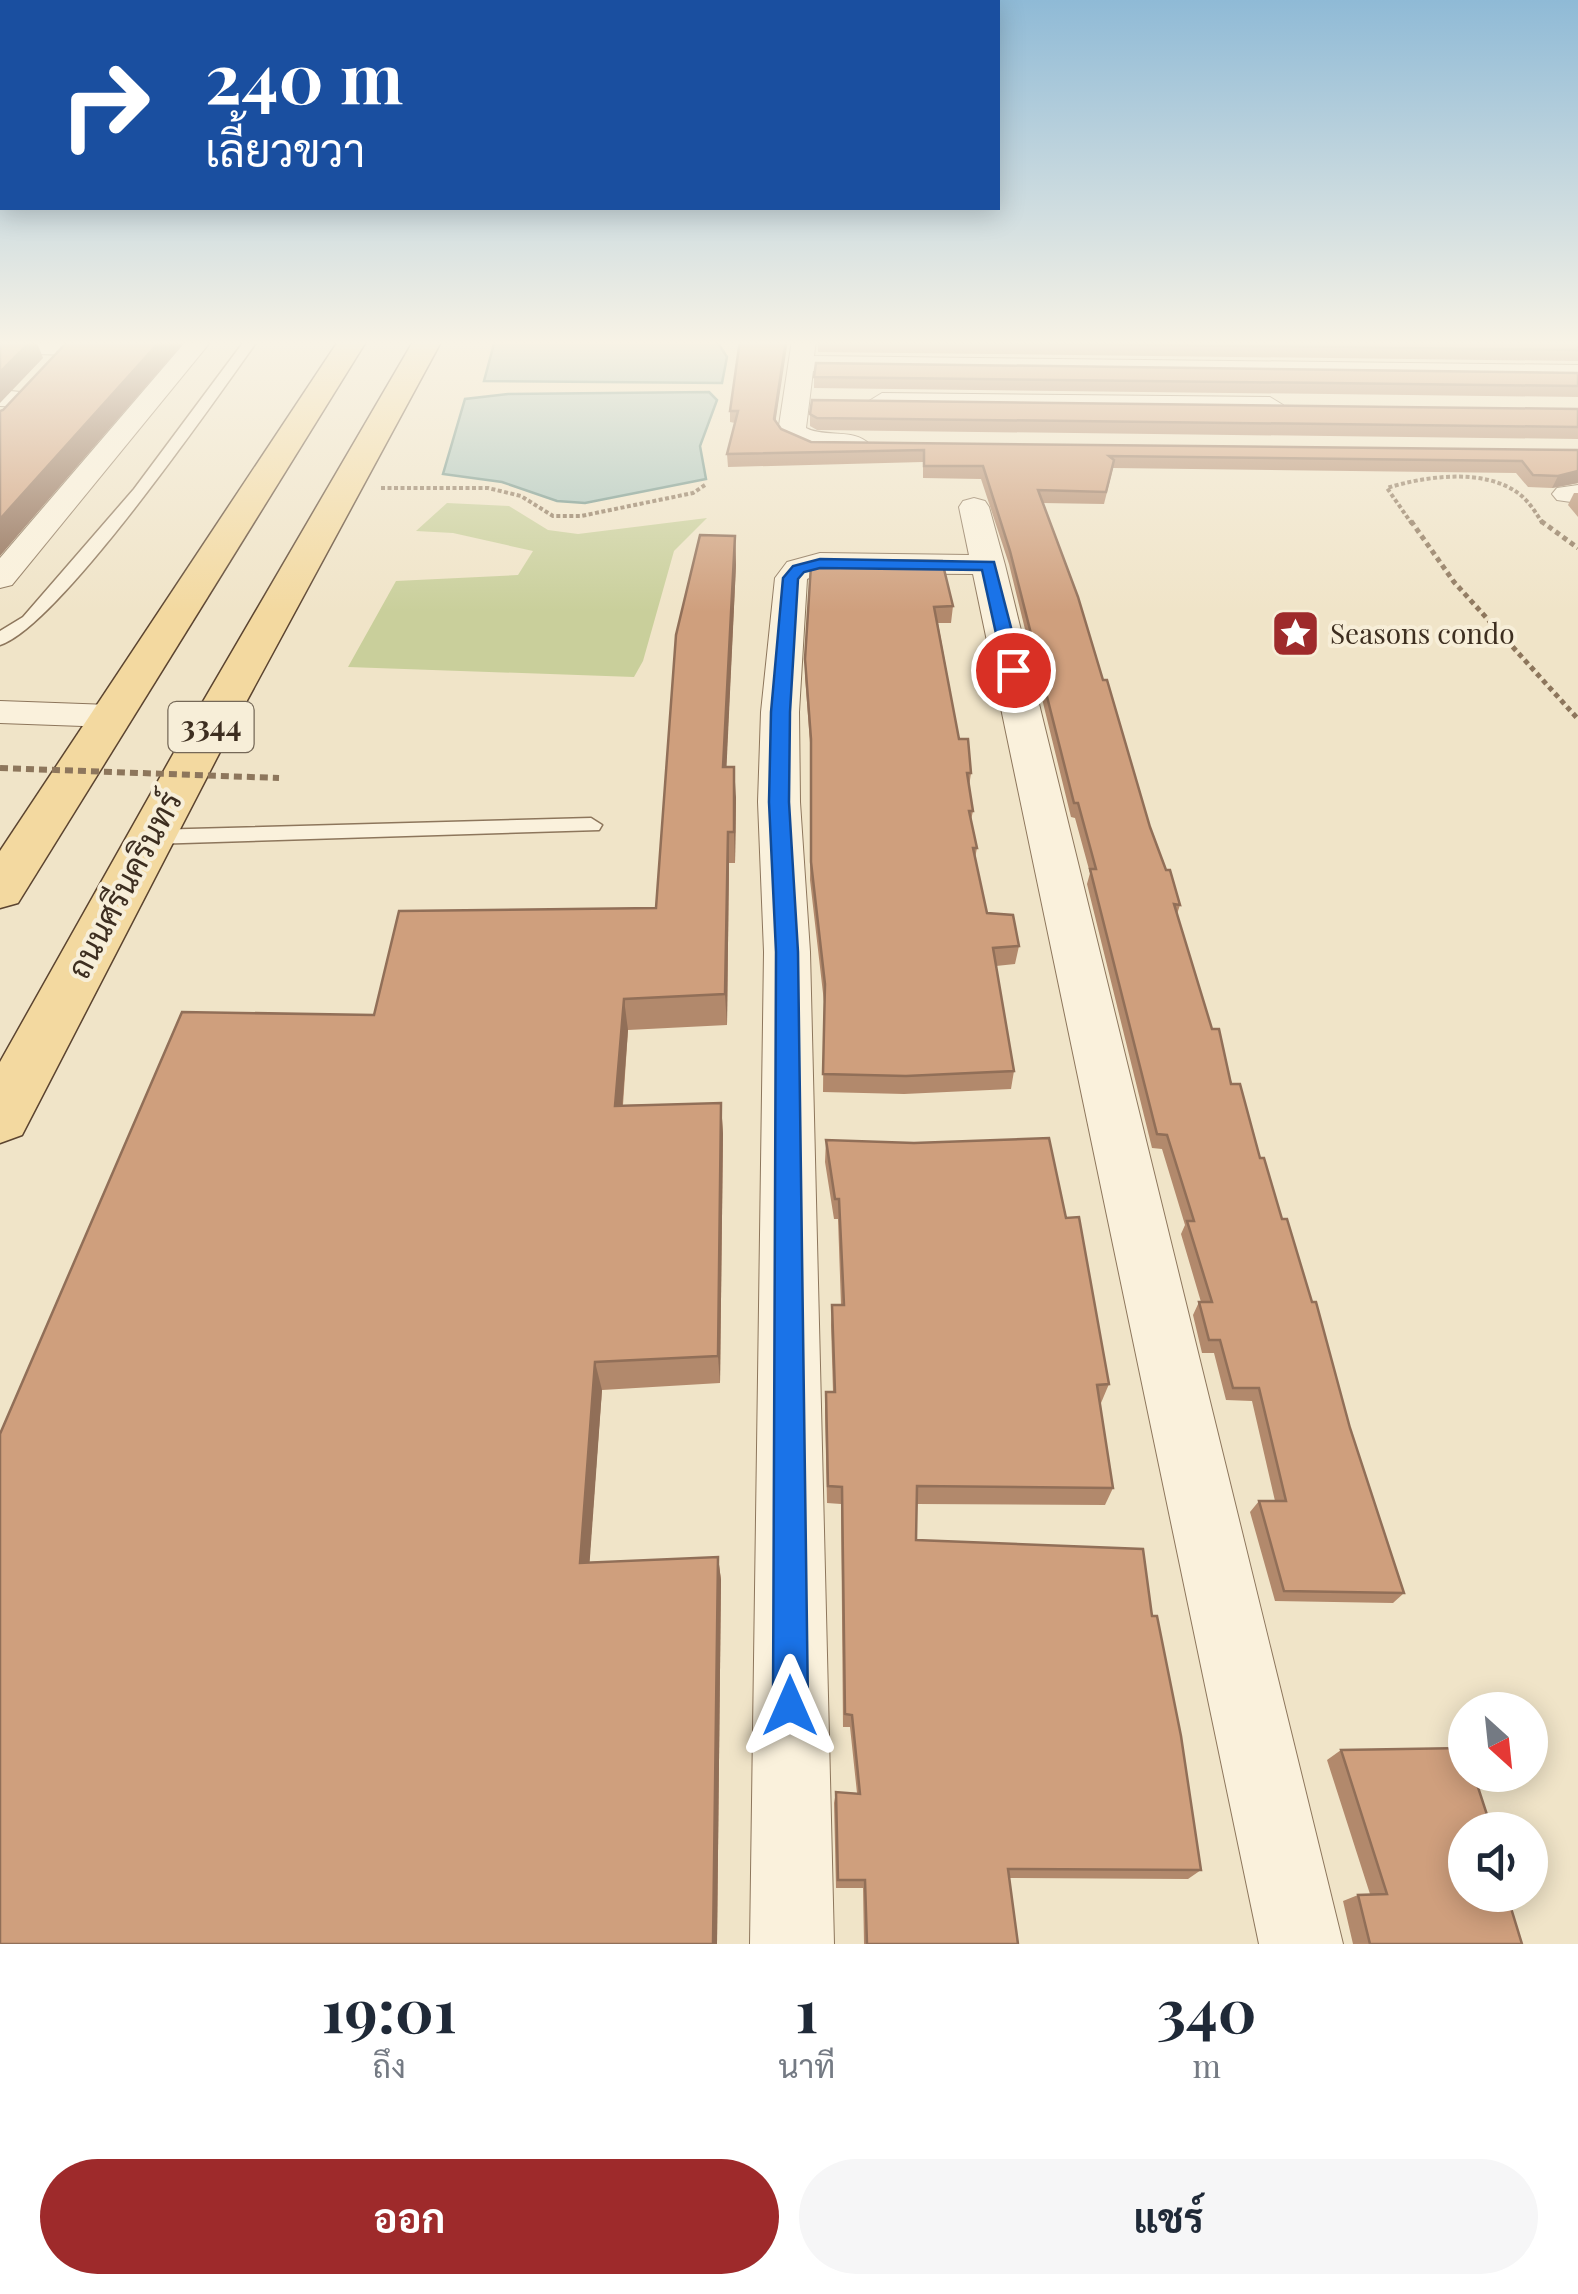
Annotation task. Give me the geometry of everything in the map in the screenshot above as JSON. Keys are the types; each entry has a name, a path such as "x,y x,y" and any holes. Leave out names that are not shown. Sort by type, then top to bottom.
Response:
{"main road":[{"name":"3344","path":"0,891 294,431"},
{"name":"ถนนศรีนครินทร์","path":"0,1118 377,431"}],"street":[{"path":"0,578 124,431"},
{"path":"793,431 796,437 811,442 883,445"},
{"path":"974,506 1301,1944"},
{"path":"792,1944 788,972 779,802 780,712 790,578 798,569 820,563 989,566"},
{"path":"0,712 110,716"}],"lane":[{"path":"0,639 30,622 184,431"},
{"path":"151,837 591,825"}],"path":[{"path":"1578,548 1548,530 1519,492 1487,481 1443,478 1402,482 1387,488 1454,582 1578,719"},
{"path":"345,488 488,488 521,496 553,516 580,516 693,493 705,485"},
{"path":"0,768 279,778"}],"green space":[{"path":"447,503 509,506 548,530 578,534 707,518 674,551 643,661 634,677 348,667 396,581 518,575 533,551 453,533 416,531"}],"water":[{"path":"456,431 706,431 700,446 706,479 585,503 557,501 502,482 443,474"}],"building":[{"path":"0,431 79,431 0,519"},
{"path":"733,431 785,431 811,442 1578,450 1578,471 1558,476 1533,475 1522,461 1109,456 1114,460 1106,492 1038,490 1078,597 1103,680 1107,680 1150,827 1166,870 1170,870 1180,905 1174,904 1212,1029 1219,1029 1231,1084 1240,1084 1260,1158 1264,1158 1282,1219 1287,1219 1312,1302 1316,1302 1350,1428 1404,1593 1284,1591 1259,1501 1286,1501 1259,1388 1233,1388 1220,1340 1209,1340 1199,1302 1212,1302 1187,1221 1194,1221 1167,1135 1157,1134 1090,869 1096,869 1078,803 1074,803 1010,551 983,466 924,466 924,450 727,454"},
{"path":"700,535 735,536 723,767 734,767 734,832 728,832 725,994 624,999 615,1106 721,1103 718,1356 595,1362 580,1563 718,1557 713,1944 0,1944 0,1434 182,1012 374,1015 399,911 656,908 676,635"},
{"path":"822,560 942,561 953,606 934,607 959,739 968,739 971,773 967,773 973,811 969,811 977,848 973,848 987,913 1013,915 1019,946 993,948 1014,1071 906,1076 823,1074 825,984 811,862 811,739 805,659 811,565"},
{"path":"1049,1138 1066,1218 1079,1217 1109,1384 1097,1385 1113,1488 917,1486 916,1540 1143,1549 1152,1616 1157,1616 1181,1736 1201,1870 1008,1869 1018,1944 867,1944 865,1880 838,1880 836,1792 860,1794 852,1715 845,1714 842,1487 828,1486 826,1392 835,1392 832,1305 844,1305 839,1199 835,1199 826,1140 914,1143"},
{"path":"1448,1748 1448,1792 1480,1792 1486,1812 1448,1812 1448,1912 1512,1912 1522,1944 1370,1944 1358,1895 1387,1894 1341,1750"}],"place":[{"name":"Seasons condo","path":"1295,634"}],"route":[{"path":"790,1706 787,952 779,802 780,712 790,578 798,569 820,563 989,566 1013,670"}]}
